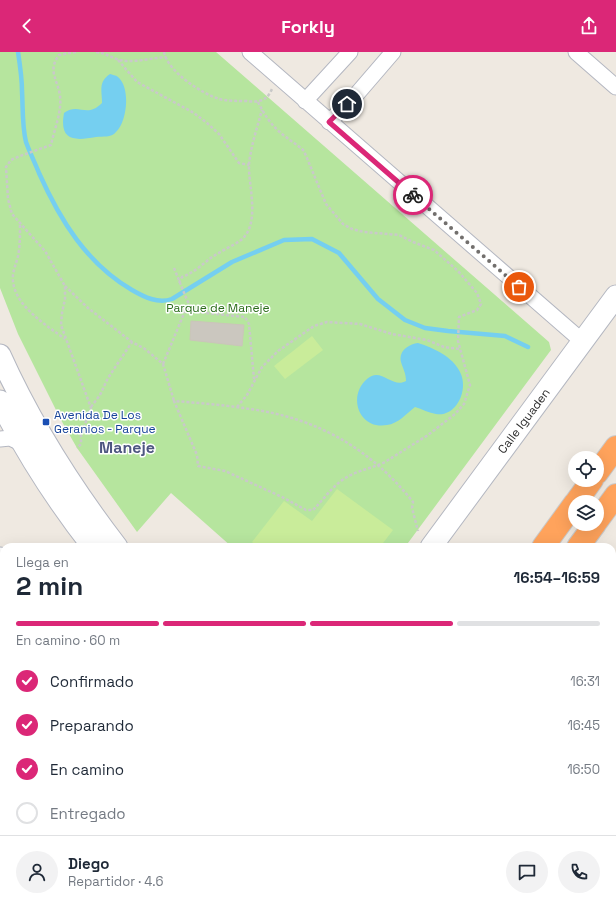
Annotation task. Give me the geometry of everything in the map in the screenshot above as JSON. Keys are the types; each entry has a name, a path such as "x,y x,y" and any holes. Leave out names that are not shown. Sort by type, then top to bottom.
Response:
{"highway":[{"path":"604,463 616,447"},
{"path":"604,511 616,495"},
{"path":"547,543 568,514"},
{"path":"581,543 590,531"}],"street":[{"path":"250,52 582,341"},
{"path":"305,101 350,52"},
{"path":"329,122 356,95 393,52"},
{"path":"576,52 616,87"},
{"name":"Calle Iguaden","path":"434,543 616,296"},
{"path":"0,355 24,405 56,461 114,543"},
{"path":"0,401 23,444 54,494 90,543"},
{"path":"0,439 10,438 23,444"}],"path":[{"path":"76,52 59,55 54,61 53,70 60,94 60,103 51,146 20,156 12,160 6,167 8,199 12,214 20,225 45,251 65,286 88,308 132,342 145,348 164,364 174,401 197,455 198,466 230,473 282,496 306,510 313,510 336,486 347,477 385,462 428,434 455,414 464,404 470,385 459,349 459,317 478,310 481,304 477,293 458,271 434,250 399,235 364,232 352,229 343,224 326,204 304,151 298,144 285,137 266,118 258,102"},
{"path":"96,52 104,53 118,60 130,61 166,57"},
{"path":"164,52 171,67 186,79 206,93 232,101 258,102 268,96 272,87 280,78"},
{"path":"118,60 136,82 194,113 207,123 219,134 239,163 249,165"},
{"path":"179,283 182,277 191,274 216,255 242,239 247,232 251,223 252,210 249,165 262,110"},
{"path":"20,225 18,257 13,272 14,288 23,304 29,311 66,339"},
{"path":"174,268 187,300 196,312 245,317 249,324 254,380"},
{"path":"65,286 65,299 61,325 91,408"},
{"path":"164,364 185,311 190,306"},
{"path":"237,408 262,367 278,351 314,326 327,322 360,324 392,334 426,340 444,347 459,349"},
{"path":"77,448 81,444 81,435 91,408 100,395 108,378 132,342"},
{"path":"174,401 250,408 281,415 318,427 343,439 367,456 402,488 413,502 412,508 418,531"}],"green space":[{"name":"Parque de Maneje","path":"0,52 216,52 549,342 551,350 408,543 227,543 171,493 137,532 77,448 61,420 18,334 0,288"},
{"path":"312,336 323,350 285,379 274,366"},
{"path":"337,489 393,530 383,543 252,542 284,501 312,521"}],"water":[{"path":"110,74 118,77 125,89 125,113 120,127 114,134 109,136 81,139 70,137 66,134 64,129 64,113 74,109 91,110 102,103 102,84 106,77"},
{"path":"418,343 448,358 460,372 463,386 462,394 455,407 443,414 436,414 415,407 399,420 391,424 377,425 369,422 363,417 357,402 361,386 367,379 377,375 396,382 401,383 406,381 400,358 405,349"}],"building":[{"path":"191,321 244,325 242,346 190,340"}],"waterway":[{"path":"18,52 22,81 23,123 26,142 47,190 66,224 88,254 101,267 132,290 156,300 162,301 172,299 232,262 284,240 312,239 339,253 378,299 405,320 425,328 505,336 528,347"}],"way so far":[{"path":"413,195 519,287"}],"place":[{"name":"Avenida De Los Geranios - Parque","path":"46,422"}],"district":[{"name":"Maneje","path":"127,447"}],"route":[{"path":"347,104 329,122 413,195"}]}
